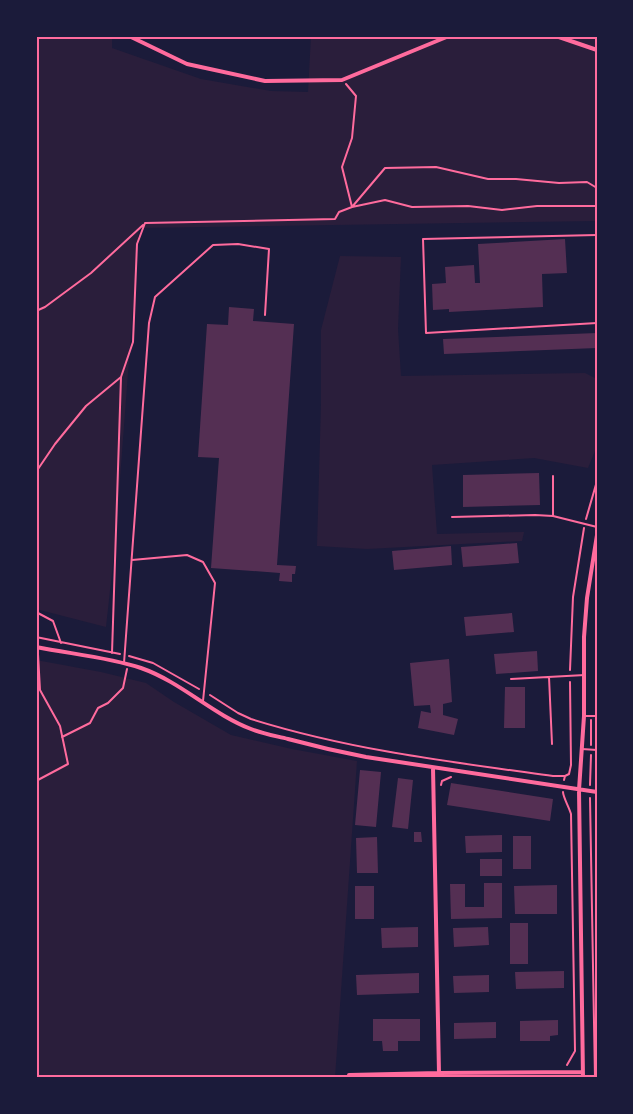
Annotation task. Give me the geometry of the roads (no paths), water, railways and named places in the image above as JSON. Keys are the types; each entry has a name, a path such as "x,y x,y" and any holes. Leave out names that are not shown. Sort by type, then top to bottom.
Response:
{"street":[{"path":"129,36 187,64 265,81 342,80 449,36"},
{"path":"556,36 597,50"},
{"path":"583,1078 580,790 584,716 584,637 587,598 597,536"},
{"path":"37,647 126,664 160,676 203,704 251,729 268,734 331,750 433,768 597,792"},
{"path":"433,768 439,1073"},
{"path":"349,1075 582,1072"}],"lane":[{"path":"597,235 423,239 426,333 597,323"},
{"path":"126,664 125,655 150,322 155,297 213,245 245,245 269,249 265,315"},
{"path":"553,476 553,516"},
{"path":"452,518 553,516 597,528"},
{"path":"132,560 187,555 203,562 215,584 203,704"},
{"path":"511,680 584,675"},
{"path":"549,677 552,744"},
{"path":"584,716 597,716"},
{"path":"582,749 597,750"}]}
